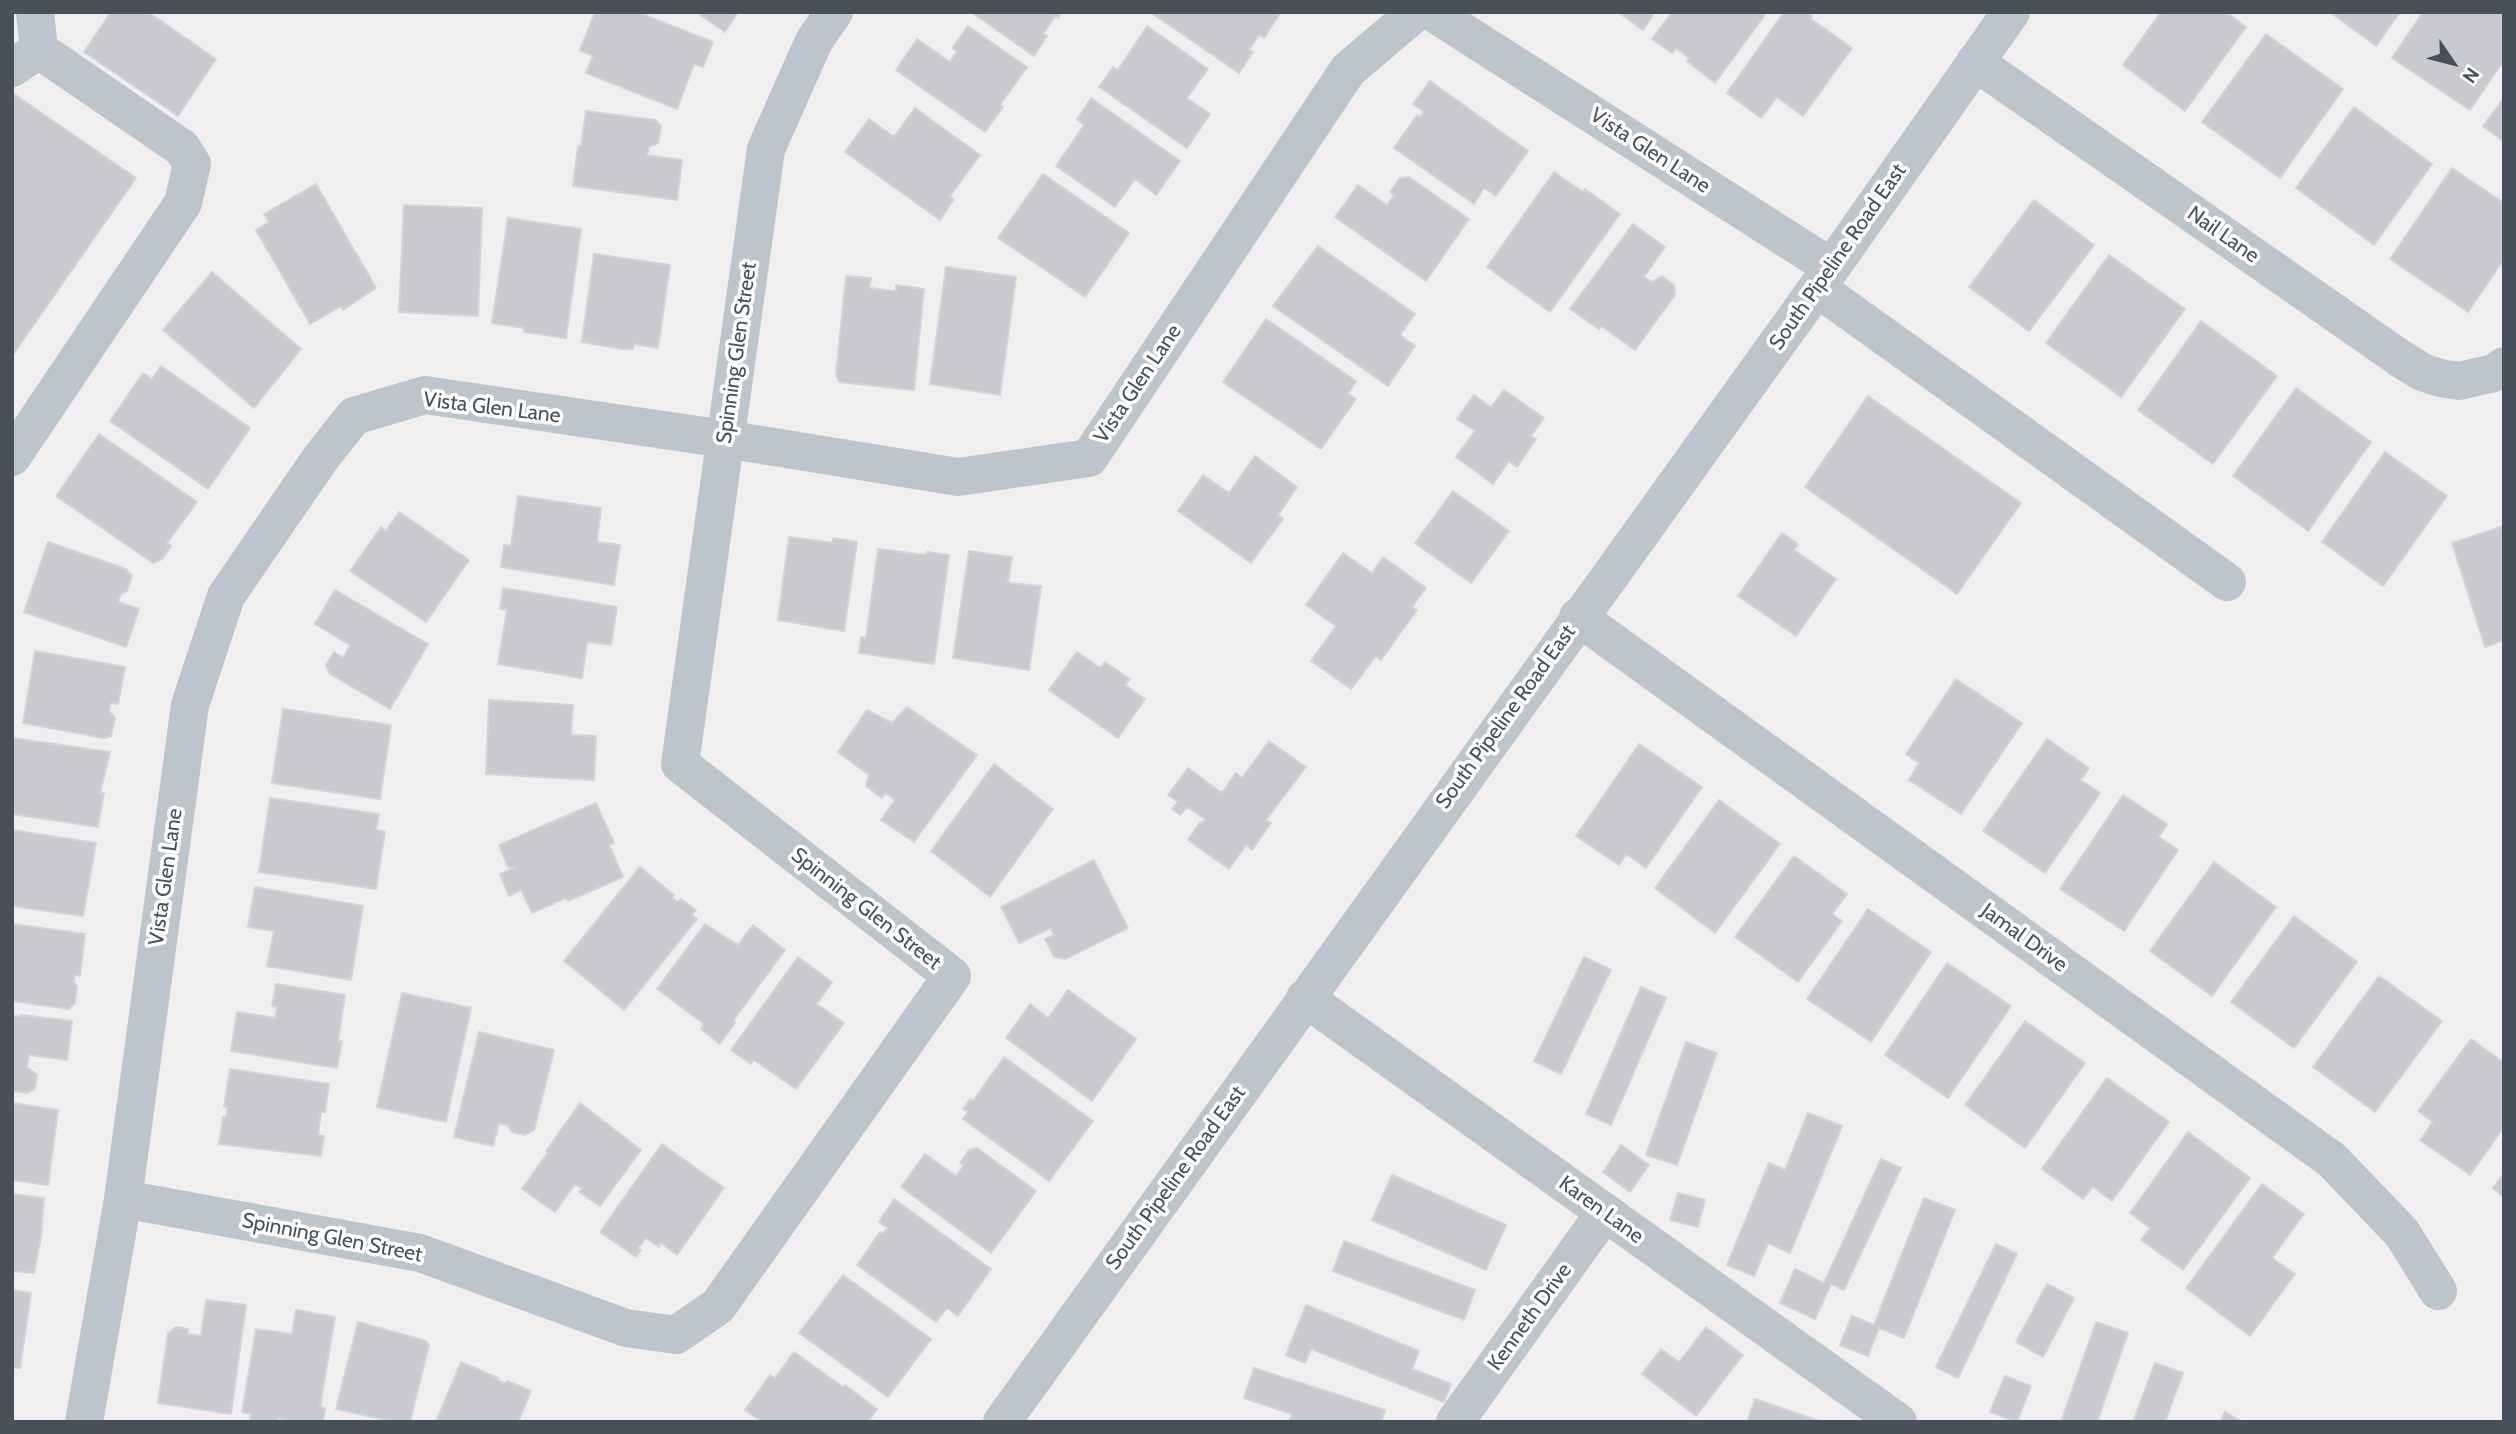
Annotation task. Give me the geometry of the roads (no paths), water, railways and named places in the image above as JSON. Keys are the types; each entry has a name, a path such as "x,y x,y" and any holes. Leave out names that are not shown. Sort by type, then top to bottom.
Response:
{"street":[{"path":"12,457 183,203 192,164 182,148 26,59 35,12"},
{"name":"Spinning Glen Street","path":"123,1199 420,1252 626,1328 676,1335 718,1306 952,976 680,764 766,149 814,41 834,12"},
{"name":"Vista Glen Lane","path":"84,1422 123,1199 190,705 226,596 354,416 425,395 725,439 958,477 1089,458 1348,70 1416,12"},
{"name":"Vista Glen Lane","path":"1433,12 1824,277 2227,582"},
{"name":"South Pipeline Road East","path":"1002,1422 1824,277 2011,12"},
{"name":"Nail Lane","path":"1975,62 2400,359 2422,372 2440,378 2459,380 2492,372"},
{"name":"Jamal Drive","path":"1578,617 2332,1160 2402,1233 2438,1291"},
{"name":"Karen Lane","path":"1305,998 1898,1422"},
{"name":"Kenneth Drive","path":"1455,1422 1605,1212"}]}
